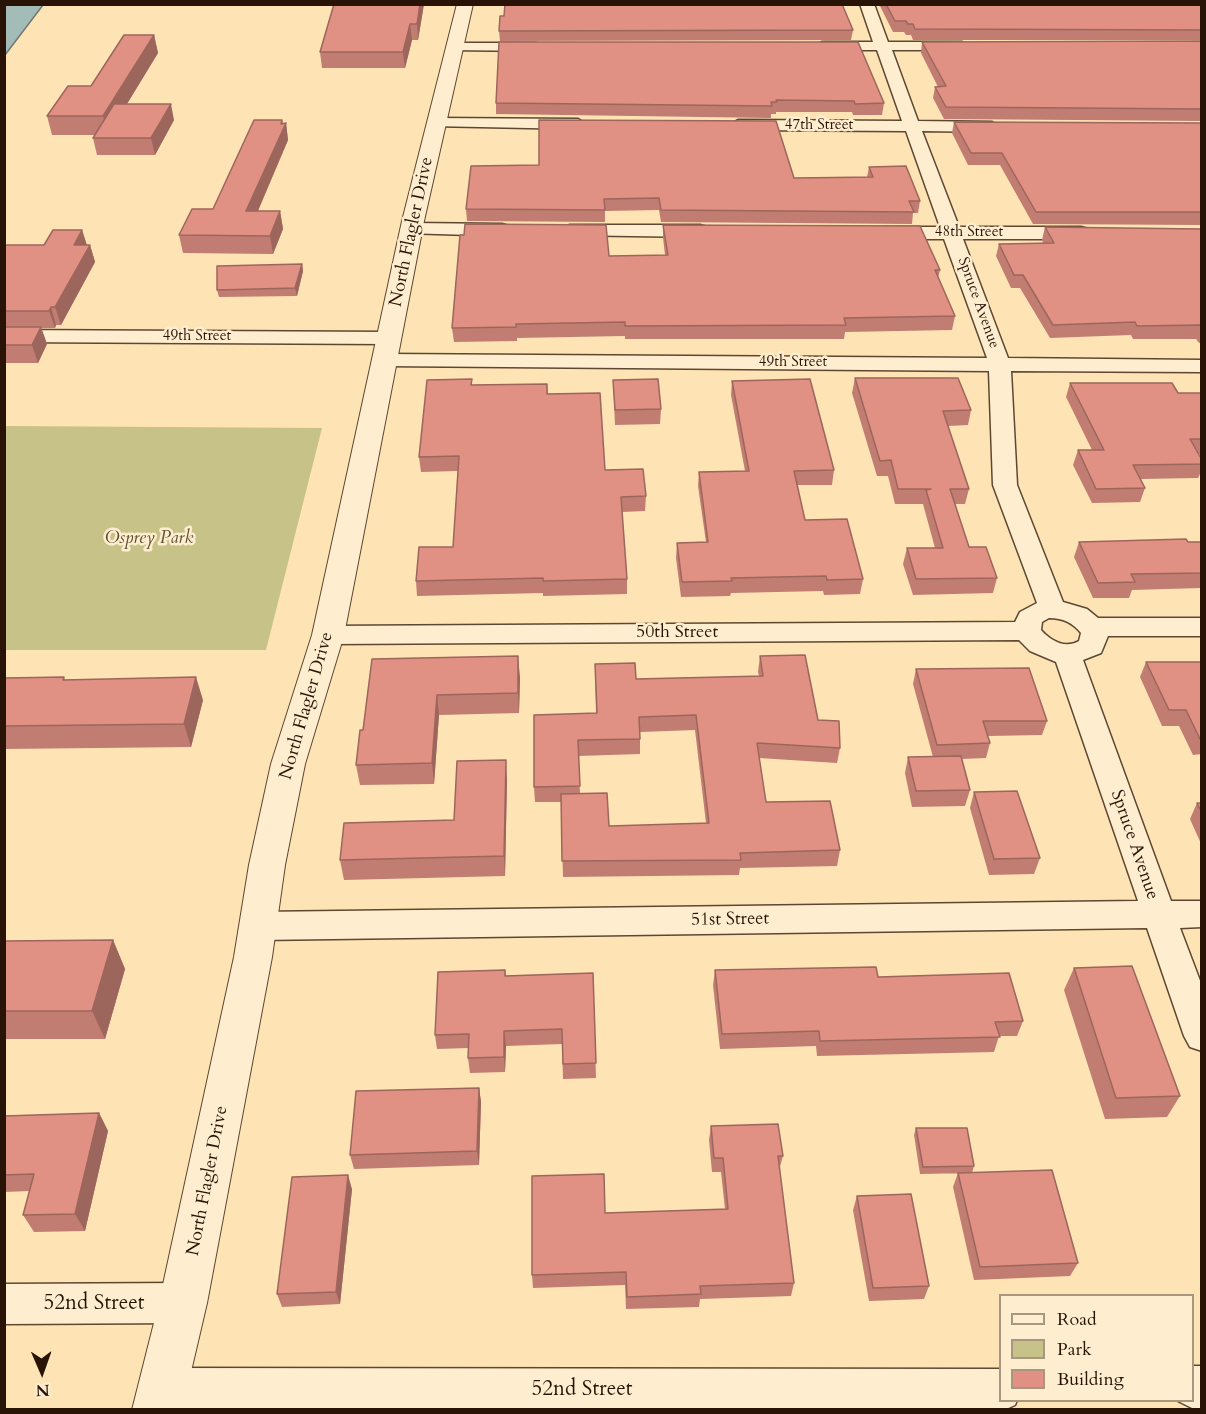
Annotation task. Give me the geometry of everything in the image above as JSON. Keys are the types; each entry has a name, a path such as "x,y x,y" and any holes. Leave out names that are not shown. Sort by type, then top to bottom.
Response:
{"street":[{"name":"North Flagler Drive","path":"160,1399 183,1303 259,926 267,865 288,764 328,635 412,230 465,4"},
{"name":"Spruce Avenue","path":"867,4 1000,365 1005,485 1053,609"},
{"path":"454,47 548,46"},
{"path":"809,46 979,46"},
{"path":"436,123 599,124"},
{"name":"47th Street","path":"727,125 1013,127"},
{"path":"412,230 518,230"},
{"path":"553,230 717,231"},
{"name":"48th Street","path":"870,232 1097,233"},
{"name":"49th Street","path":"4,336 387,349 1000,365 1202,366"},
{"path":"1053,609 1076,614 1092,627 1095,633 1091,646 1077,653 1067,654 1037,644 1027,631 1026,624 1035,613 1053,609"},
{"path":"1092,627 1202,627"},
{"name":"50th Street","path":"328,635 1027,631"},
{"name":"Spruce Avenue","path":"1067,654 1202,1036"},
{"name":"51st Street","path":"259,926 1202,914"},
{"name":"52nd Street","path":"4,1304 183,1303"},
{"name":"52nd Street","path":"160,1399 999,1390"}],"green space":[{"name":"Osprey Park","path":"5,426 322,428 266,650 5,650"}],"water":[{"path":"4,5 43,5 5,55"}],"building":[{"path":"334,4 420,4 417,24 410,24 403,52 320,52"},
{"path":"505,4 842,4 853,30 499,31 500,16 504,16"},
{"path":"886,4 1202,4 1202,30 915,29 913,24 908,24 906,21 895,21"},
{"path":"124,35 154,35 103,116 47,116 68,86 91,86"},
{"path":"1202,41 1202,109 946,107 935,87 946,86 922,42"},
{"path":"499,42 858,42 884,103 855,104 854,101 776,100 777,102 771,102 772,106 496,103"},
{"path":"114,104 171,104 151,138 93,138"},
{"path":"254,120 282,120 281,124 286,123 246,211 280,211 270,236 179,235 192,209 213,209"},
{"path":"539,120 776,121 794,178 873,177 869,167 906,166 920,201 909,201 914,212 661,210 659,198 604,199 605,210 466,209 471,166 539,165"},
{"path":"954,122 1202,123 1202,212 1036,212 1002,153 971,153"},
{"path":"465,224 606,225 609,256 668,255 663,225 920,226 940,270 935,270 955,316 844,318 846,325 625,326 625,322 452,328 460,235 464,235"},
{"path":"1045,227 1202,229 1202,327 1200,325 1137,326 1135,322 1053,325 1023,275 1014,275 999,244 1054,243"},
{"path":"53,230 82,230 74,245 90,245 55,307 51,307 49,311 4,311 4,245 44,245"},
{"path":"302,264 295,288 217,290 217,266"},
{"path":"4,327 41,327 32,345 4,345"},
{"path":"855,378 958,378 971,410 943,411 969,489 950,489 969,547 986,547 997,578 916,579 907,548 943,548 926,490 931,489 898,489 891,460 880,461"},
{"path":"472,379 471,385 547,384 547,394 600,393 605,470 643,469 646,496 621,497 627,579 416,581 419,547 453,547 459,456 419,457 427,380"},
{"path":"658,379 661,409 615,410 613,380"},
{"path":"810,379 834,470 794,471 805,520 847,519 863,579 827,580 826,576 731,578 732,581 682,582 677,543 708,542 699,472 749,471 732,381"},
{"path":"1070,383 1172,383 1178,393 1202,393 1202,439 1190,439 1202,464 1133,465 1145,488 1096,489 1078,450 1104,450"},
{"path":"1186,539 1188,542 1202,542 1202,573 1131,574 1135,582 1098,583 1079,542"},
{"path":"805,655 818,720 839,721 840,748 757,743 766,802 830,801 840,850 740,853 741,860 562,861 561,794 607,793 609,826 709,823 696,715 639,717 640,739 578,740 580,786 534,787 534,715 597,713 595,664 635,663 636,679 763,676 760,656"},
{"path":"518,656 518,693 437,695 432,763 356,765 372,659"},
{"path":"1146,662 1202,662 1202,739 1186,710 1169,710"},
{"path":"1029,668 1047,721 983,721 990,743 937,745 916,669"},
{"path":"64,677 63,680 196,677 184,724 4,726 4,678"},
{"path":"961,756 970,790 916,791 908,757"},
{"path":"506,760 504,856 340,860 344,823 454,820 457,761"},
{"path":"1017,791 1040,858 994,859 974,792"},
{"path":"1197,803 1202,803 1202,813"},
{"path":"113,940 92,1011 4,1011 4,941"},
{"path":"1132,966 1180,1096 1116,1098 1074,968"},
{"path":"876,967 878,977 1009,973 1023,1021 995,1022 1000,1037 820,1041 819,1031 722,1034 715,970"},
{"path":"505,970 505,976 593,973 596,1063 563,1064 562,1029 504,1031 504,1057 468,1058 469,1034 435,1035 438,972"},
{"path":"479,1088 477,1151 350,1155 356,1091"},
{"path":"99,1113 75,1214 23,1215 34,1174 4,1175 4,1116"},
{"path":"778,1124 783,1156 778,1156 794,1283 700,1286 701,1294 627,1297 626,1272 532,1275 532,1176 604,1174 605,1213 728,1209 723,1158 714,1158 711,1126"},
{"path":"916,1128 967,1128 974,1166 923,1167"},
{"path":"1052,1170 1078,1263 980,1267 958,1173"},
{"path":"348,1175 336,1292 277,1294 292,1177"},
{"path":"911,1194 929,1286 873,1288 857,1196"}]}
